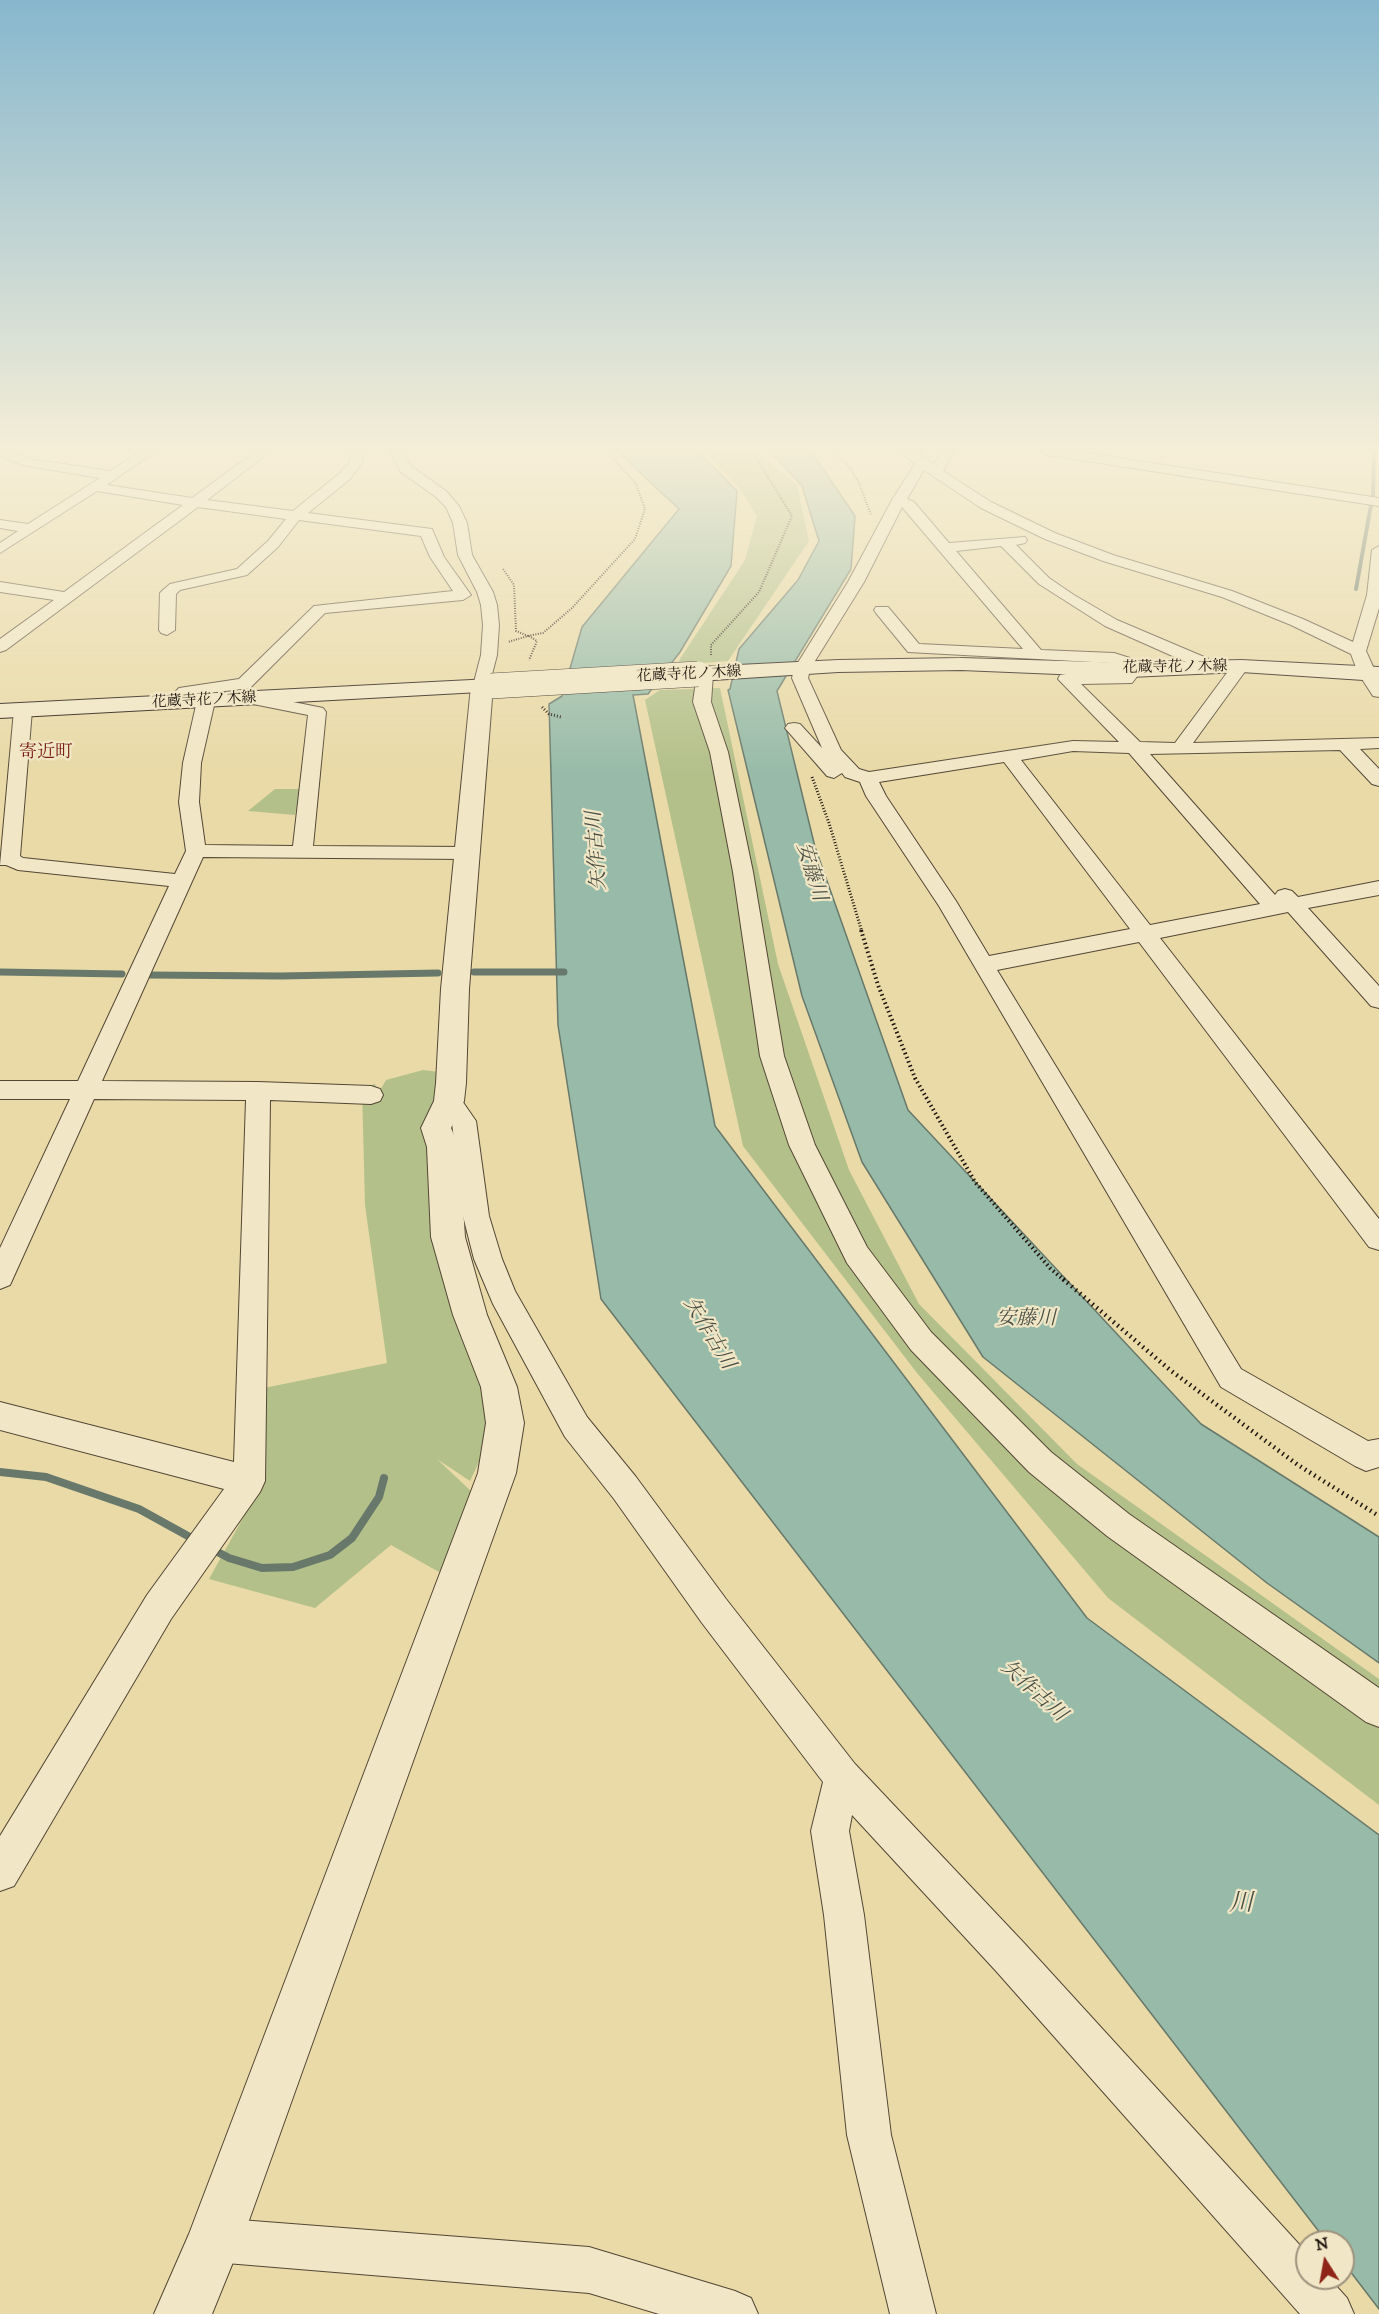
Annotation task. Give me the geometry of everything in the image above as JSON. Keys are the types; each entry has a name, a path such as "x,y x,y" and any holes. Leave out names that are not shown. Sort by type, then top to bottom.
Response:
{"main road":[{"name":"花蔵寺花ノ木線","path":"0,711 798,669 962,664 1130,670 1241,666 1372,674"}],"street":[{"path":"0,647 118,559"},
{"path":"168,630 168,593 175,586 242,572 256,559"},
{"path":"173,703 185,692 192,690 244,684 320,609 463,595 438,559"},
{"path":"183,2314 214,2240 497,1473 505,1423 499,1387 470,1315 448,1237 443,1147 436,1128 449,1101 454,989 467,853 487,686 491,625 485,592 467,559"},
{"path":"868,559 831,619 829,627 798,669 833,752 860,776 876,796 949,906 1231,1378 1366,1456 1379,1453"},
{"path":"954,559 1036,654"},
{"path":"1022,559 1044,581 1111,623 1210,666"},
{"path":"1111,559 1227,594 1297,622 1358,651 1372,674 1379,692"},
{"path":"1358,651 1374,595 1378,559"},
{"path":"0,587 65,597"},
{"path":"882,610 914,649 1114,658 1124,662 1131,674 1126,679 1066,679 1143,748 1285,908 1379,1000"},
{"path":"1180,749 1241,666"},
{"path":"704,674 702,702 719,752 743,872 772,1056 802,1145 857,1255 921,1341 1040,1462 1118,1525 1379,1709"},
{"path":"254,699 317,712 302,852"},
{"path":"0,1277 196,851 189,802 192,763 206,701"},
{"path":"23,710 5,858 18,864 181,881"},
{"path":"794,728 835,773 860,776 1010,757 1073,746 1180,749 1379,743"},
{"path":"1346,745 1379,780"},
{"path":"1010,757 1379,1239"},
{"path":"196,851 467,853"},
{"path":"983,965 1379,888"},
{"path":"0,1090 258,1091 371,1095"},
{"path":"0,1872 159,1606 249,1481 258,1091"},
{"path":"449,1101 464,1121 476,1216 492,1268 503,1296 576,1427 625,1488 714,1611 842,1777 1018,1965 1331,2314"},
{"path":"0,1416 249,1481"},
{"path":"842,1777 830,1831 844,1916 869,2135 913,2314"},
{"path":"214,2240 589,2270 735,2314"}],"path":[{"path":"527,666 537,641 528,636 543,633 572,608 617,559"},
{"path":"704,674 711,645 759,592 773,559"},
{"path":"794,728 829,823 878,985 915,1078 975,1182 1050,1268 1170,1370 1298,1465 1379,1516"}],"green space":[{"path":"797,559 728,661 676,665 745,560"},
{"path":"720,688 778,964 849,1170 919,1304 1077,1464 1379,1679 1379,1805 1108,1598 917,1373 743,1146 645,700 660,690"},
{"path":"275,789 300,789 295,815 248,811"},
{"path":"423,1070 440,1072 488,1409 479,1462 470,1481 437,1459 473,1493 451,1563 439,1572 391,1545 315,1608 209,1579 263,1482 264,1388 387,1363 365,1205 362,1088 375,1084 378,1094 386,1080"}],"water":[{"name":"川","path":"638,559 732,559 731,566 680,652 648,694 633,695 715,1126 1087,1618 1379,1835 1379,2309 1355,2278 1355,2230 1318,2230 601,1299 558,1025 549,704 562,696 582,627"},
{"name":"安藤川","path":"809,559 852,559 851,569 777,691 815,847 908,1110 1201,1424 1379,1537 1379,1663 1267,1583 983,1357 862,1162 802,996 728,690 739,649 798,580"}],"waterway":[{"path":"1356,589 1361,559"},
{"path":"0,972 122,974"},
{"path":"474,972 564,972"},
{"path":"146,975 281,976 438,973"},
{"path":"0,1472 46,1477 139,1509 197,1541"},
{"path":"212,1549 229,1558 262,1568 293,1567 330,1555 352,1538 379,1497 384,1478"}],"district":[{"name":"寄近町","path":"46,753"}],"water label":[{"name":"矢作古川","path":"598,851"},
{"name":"矢作古川","path":"708,1334"},
{"name":"矢作古川","path":"1033,1692"}]}
